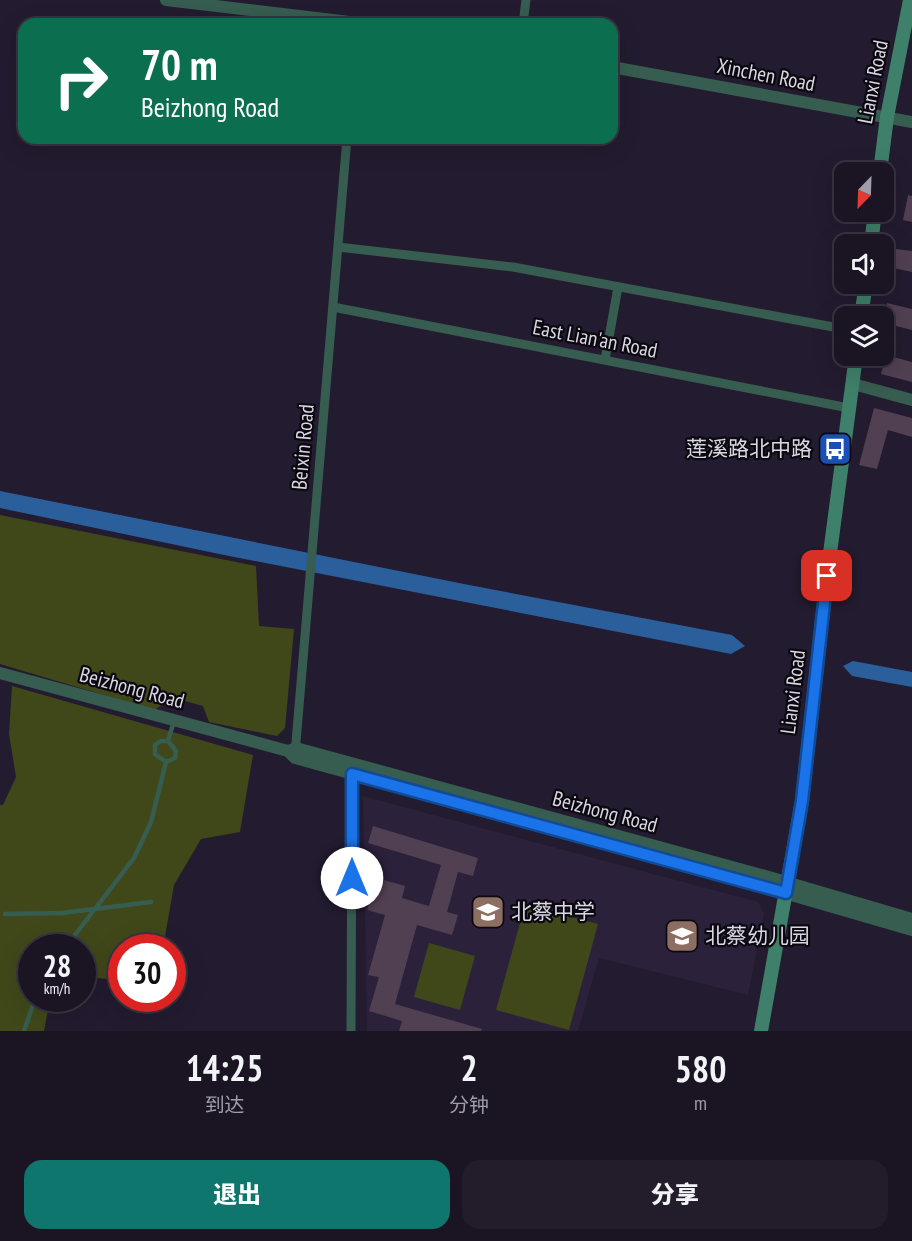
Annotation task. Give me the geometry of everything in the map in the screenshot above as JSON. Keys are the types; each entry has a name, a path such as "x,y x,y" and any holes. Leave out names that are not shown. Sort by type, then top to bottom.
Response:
{"main road":[{"name":"Lianxi Road","path":"881,162 886,117 910,0"},
{"name":"Lianxi Road","path":"761,1031 802,801 827,576 855,366"}],"street":[{"path":"166,0 318,18"},
{"path":"524,18 526,0"},
{"name":"Xinchen Road","path":"618,68 912,122"},
{"name":"Beixin Road","path":"293,752 313,547 347,144"},
{"path":"338,247 488,264 834,327"},
{"path":"605,360 618,287"},
{"name":"East Lian'an Road","path":"333,308 849,408"},
{"path":"852,384 912,400"},
{"name":"Beizhong Road","path":"0,673 787,888 912,930"},
{"name":"Beizhong Road","path":"293,752 352,774 912,919"},
{"path":"351,1031 352,774"}],"lane":[{"path":"168,741 174,720"},
{"path":"166,762 155,754 155,746 161,741 168,741"},
{"path":"166,762 175,758 176,751 168,741"},
{"path":"76,934 134,858 151,822 166,762"},
{"path":"5,914 62,913 151,902"},
{"path":"24,1031 31,1012"}],"shaded area":[{"name":"北蔡中学","path":"363,796 758,902 764,913 748,995 599,958 578,1031 367,1031"}],"green space":[{"path":"0,515 256,566 259,626 294,629 285,728 277,736 209,722 203,706 174,698 154,710 0,664"},
{"path":"12,686 253,755 240,832 201,839 174,885 165,934 108,934 108,979 96,978 96,934 18,934 18,1012 48,1012 44,1031 0,1031 0,805 3,805 16,777 9,734"},
{"path":"525,905 598,924 569,1030 496,1010"},
{"path":"429,943 475,956 460,1010 414,997"}],"water":[{"path":"0,491 732,635 745,646 731,654 224,555 0,508"},
{"path":"853,661 912,672 912,687 852,676 843,666"}],"building":[{"path":"908,195 912,196 912,222 903,220"},
{"path":"896,249 912,251 912,272 894,268"},
{"path":"887,303 912,309 912,330 894,326 894,306 887,306"},
{"path":"894,357 912,362 912,382 881,374 883,366 894,366"},
{"path":"874,408 912,418 912,437 888,430 877,469 859,465"},
{"path":"373,826 478,858 473,876 458,872 447,912 458,915 452,935 417,925 395,1004 482,1029 481,1031 399,1031 402,1021 369,1011 379,977 368,975 385,915 367,910 377,878 405,886 402,898 429,906 441,865 368,843"}],"place":[{"name":"莲溪路北中路","path":"835,449"},
{"name":"北蔡中学","path":"488,912"},
{"name":"北蔡幼儿园","path":"682,936"}],"route":[{"path":"352,878 352,774 786,893 802,801 827,576"}]}
